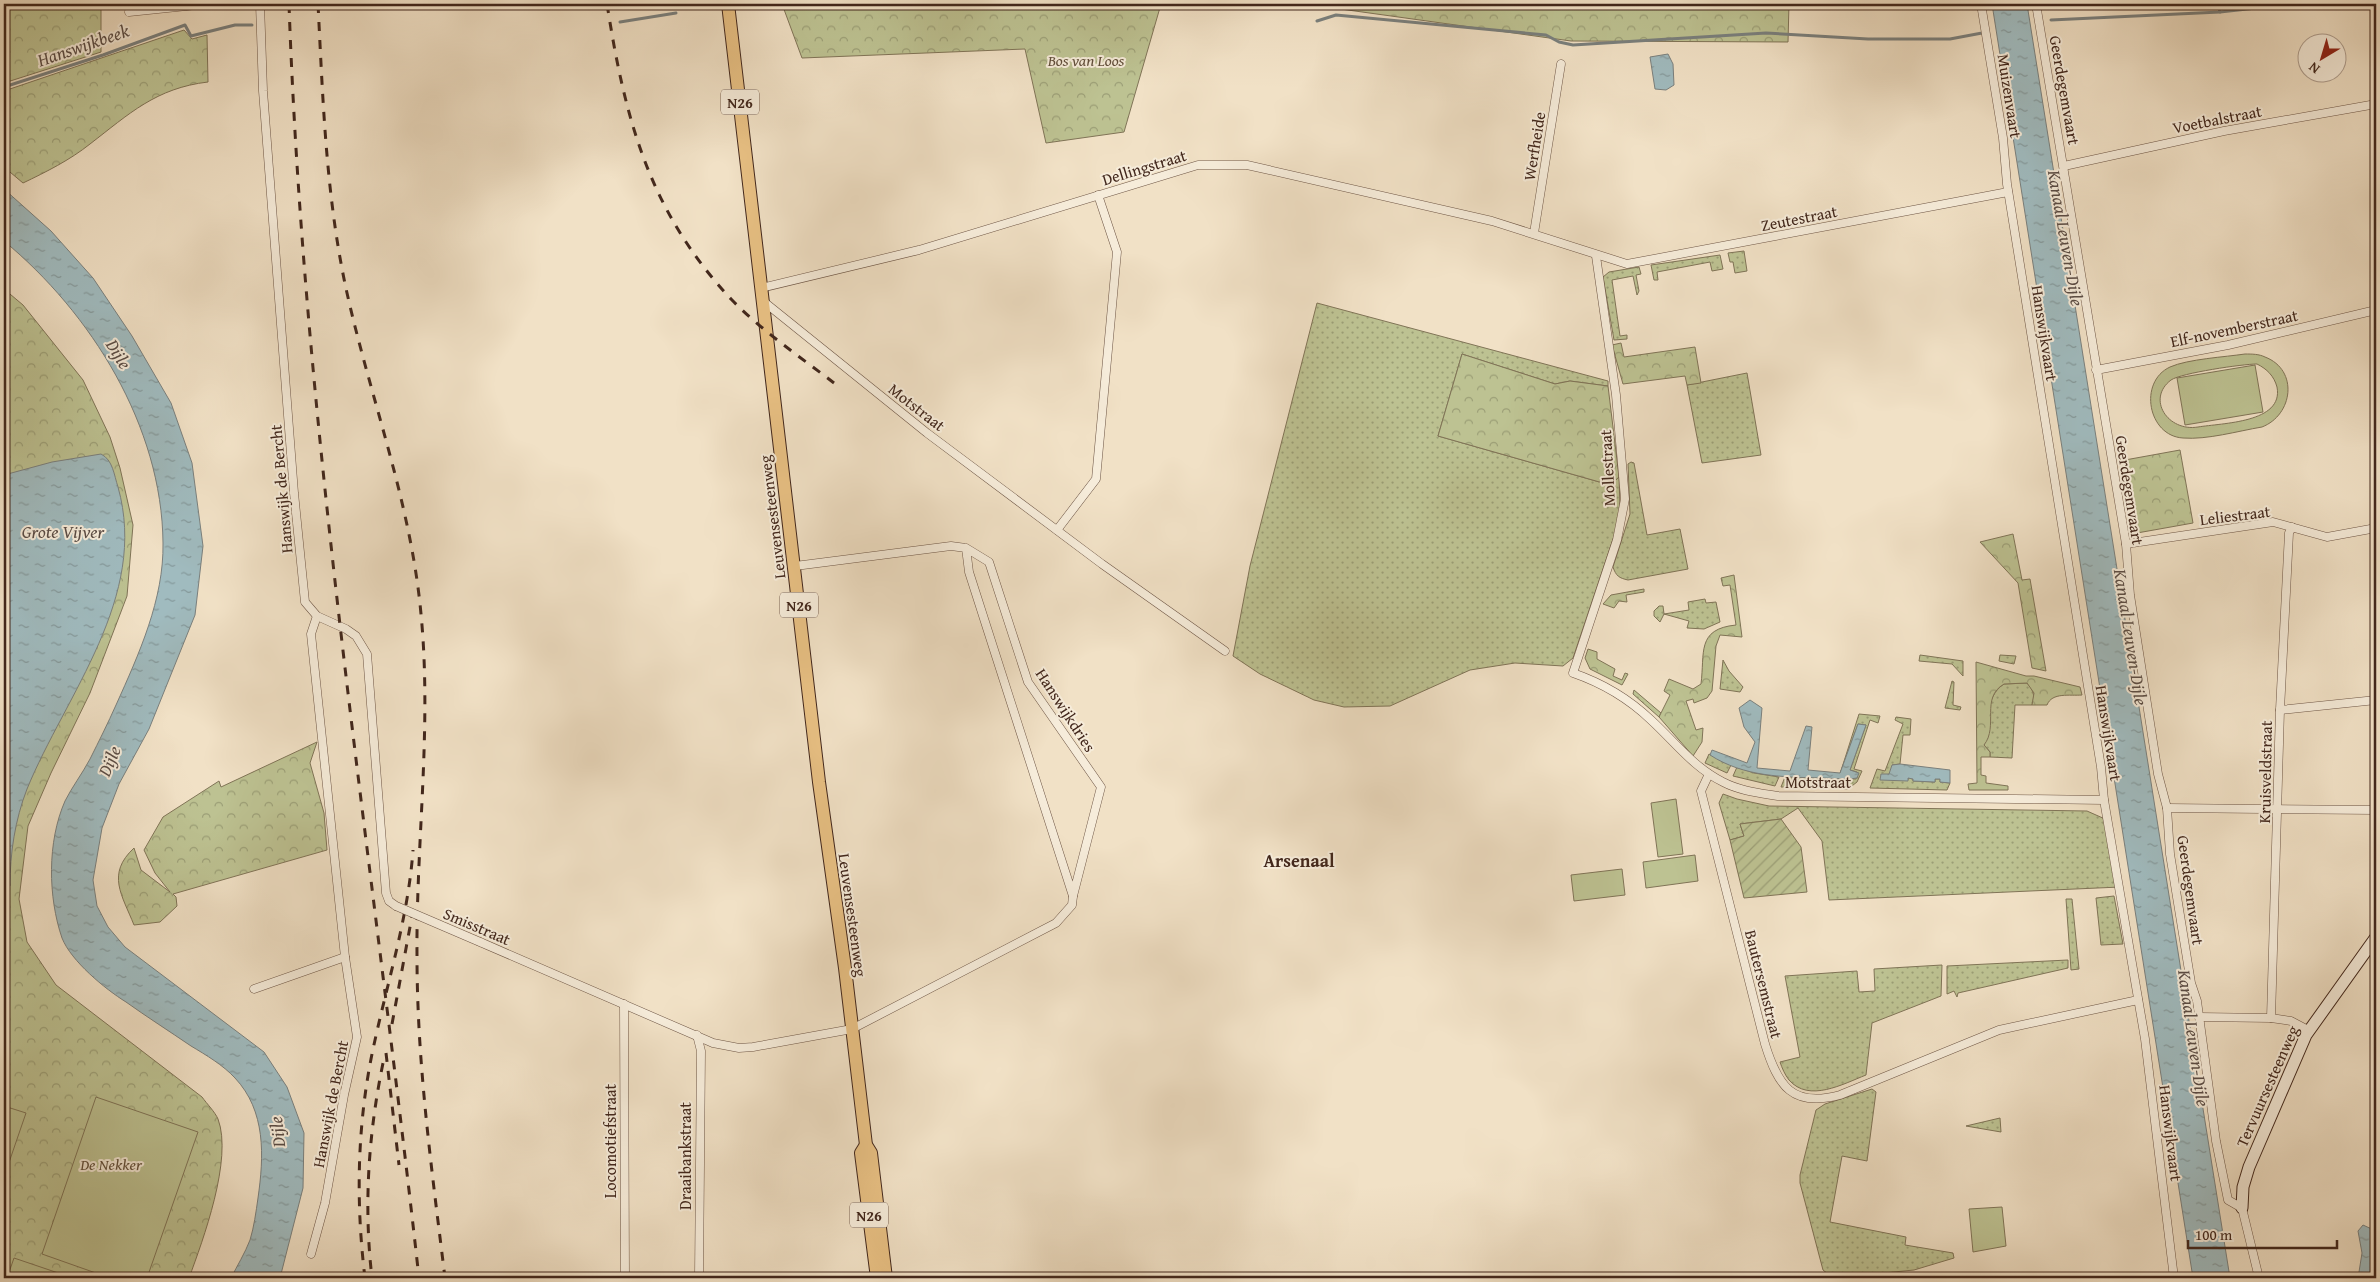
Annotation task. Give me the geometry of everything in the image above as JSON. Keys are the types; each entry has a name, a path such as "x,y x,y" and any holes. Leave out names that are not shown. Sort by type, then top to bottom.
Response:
{"main road":[{"name":"Leuvensesteenweg","path":"728,4 819,782 866,1145 871,1153 886,1278"},
{"name":"Leuvensesteenweg","path":"866,1145 861,1152 877,1278"}],"street":[{"path":"129,12 206,4"},
{"name":"Hanswijk de Bercht","path":"260,4 261,66 294,493 305,602 317,616 311,634 345,957 357,1036 344,1095 325,1203 311,1254"},
{"name":"Muizenvaart","path":"1981,4 2003,138 2008,192"},
{"name":"Geerdegemvaart","path":"2036,4 2126,544 2130,595 2158,774 2168,808 2170,854 2191,982 2199,1017 2225,1188 2228,1200 2242,1208"},
{"name":"Werfheide","path":"1534,233 1561,64"},
{"name":"Voetbalstraat","path":"2064,166 2224,131 2376,104"},
{"name":"Dellingstraat","path":"762,294 919,250 1198,165 1247,165 1492,221 1534,233 1596,256"},
{"name":"Zeutestraat","path":"1596,256 1627,264 2008,192"},
{"name":"Hanswijkvaart","path":"2008,192 2101,767 2104,800 2138,1000 2167,1207 2174,1278"},
{"path":"1057,530 1096,479 1117,252 1098,195"},
{"name":"Mollestraat","path":"1573,673 1617,540 1625,499 1616,394 1596,256"},
{"name":"Motstraat","path":"762,294 927,433 1057,530 1225,651"},
{"name":"Elf-novemberstraat","path":"2096,370 2228,345 2376,310"},
{"name":"Leliestraat","path":"2126,544 2273,522 2327,536 2376,528"},
{"name":"Kruisveldstraat","path":"2271,1018 2280,710 2289,533 2292,527"},
{"name":"Hanswijkdries","path":"795,566 951,546 966,548 989,562 1028,682 1101,787 1072,905 1056,923 852,1029"},
{"path":"966,548 969,572 1073,896"},
{"name":"Smisstraat","path":"317,616 346,628 356,636 367,654 386,893 389,901 396,906 712,1043 739,1048 852,1029"},
{"name":"Motstraat","path":"1573,673 1597,682 1623,696 1651,720 1694,764 1724,783 1750,792 1778,796 2104,800"},
{"path":"2280,710 2376,700"},
{"name":"Bautersemstraat","path":"1708,774 1701,791 1765,1044 1772,1068 1782,1084 1797,1096 1807,1099 1828,1098 1999,1030 2138,1000"},
{"path":"2168,808 2376,810"},
{"name":"Tervuursesteenweg","path":"2242,1208 2243,1187 2249,1167 2308,1030 2376,937"},
{"path":"254,989 345,957"},
{"name":"Locomotiefstraat","path":"624,1004 625,1278"},
{"path":"2199,1017 2271,1018 2291,1021 2308,1030"},
{"name":"Draaibankstraat","path":"697,1035 701,1051 699,1278"},
{"path":"2242,1208 2259,1278"}],"green space":[{"path":"4,4 101,4 101,52 4,83"},
{"name":"Bos van Loos","path":"782,4 1161,4 1124,132 1046,143 1025,49 802,58"},
{"path":"1318,4 1789,4 1788,42 1571,41 1319,6"},
{"path":"184,30 192,39 207,35 208,82 190,85 158,96 131,113 82,150 23,183 4,167 4,91"},
{"path":"1744,251 1747,271 1735,273 1733,262 1730,262 1728,253"},
{"path":"1720,255 1723,269 1712,271 1710,262 1657,272 1658,280 1654,280 1651,265"},
{"path":"1639,267 1641,274 1636,275 1639,291 1637,295 1633,276 1612,280 1620,336 1627,335 1627,339 1614,340 1603,277 1609,272"},
{"name":"De Nekker","path":"4,289 23,305 83,380 110,437 120,468 133,525 127,596 90,693 51,773 28,826 19,899 27,942 56,985 202,1097 218,1119 222,1136 219,1177 202,1243 189,1278 4,1278"},
{"path":"1317,303 1608,381 1608,386 1570,381 1555,384 1462,354 1438,436 1610,485 1619,477 1620,508 1615,533 1573,658 1563,666 1515,663 1470,670 1390,706 1344,707 1314,700 1260,674 1233,656 1250,566"},
{"path":"1621,343 1624,357 1695,347 1701,383 1687,385 1685,376 1623,384 1612,345"},
{"path":"1462,354 1555,384 1570,381 1608,386 1619,477 1610,485 1438,436"},
{"path":"2245,354 2263,356 2276,363 2283,372 2288,392 2286,403 2272,421 2262,427 2202,438 2183,438 2171,435 2162,428 2155,419 2151,407 2154,384 2160,374 2170,367 2186,362","holes":["2257,364 2272,376 2277,387 2277,399 2271,408 2261,414 2235,422 2187,427 2170,419 2164,412 2160,396 2171,380 2199,372"]},
{"path":"2255,365 2263,412 2185,425 2177,378"},
{"path":"1747,373 1761,455 1702,463 1687,385"},
{"path":"2180,450 2193,523 2137,533 2125,460"},
{"path":"1634,463 1647,535 1680,529 1688,569 1628,580 1615,573 1613,567 1630,514 1628,464"},
{"path":"2013,534 2022,580 2030,579 2046,671 2032,668 2018,583 1980,542"},
{"path":"1734,575 1742,637 1720,635 1716,646 1712,691 1707,698 1694,703 1693,699 1686,701 1696,730 1703,728 1702,742 1693,756 1659,717 1670,695 1664,691 1669,679 1693,689 1701,684 1703,653 1708,637 1723,627 1736,625 1730,585 1723,586 1721,578"},
{"path":"1644,589 1644,592 1626,595 1627,602 1619,601 1614,608 1603,604 1611,595"},
{"path":"1705,599 1706,603 1716,602 1720,622 1704,629 1687,628 1689,621 1664,614 1689,610 1688,602"},
{"path":"1659,606 1663,606 1664,614 1660,622 1654,616 1654,611"},
{"path":"1588,649 1597,652 1597,659 1615,669 1613,676 1622,680 1625,673 1628,674 1622,685 1590,669 1585,658"},
{"path":"1920,655 1963,661 1963,676 1952,664 1919,661"},
{"path":"2000,655 2016,656 2014,664 1999,661"},
{"path":"1723,660 1729,671 1743,687 1740,692 1720,689"},
{"path":"1976,662 2026,676 2034,676 2080,687 2082,695 2057,696 2049,701 2047,705 2032,705 2034,693 2027,683 2004,684 1997,690 1991,704 1990,729 1984,745 1990,752 1990,757 1981,757 1981,775 1986,776 1986,783 2008,786 2008,790 1969,790 1968,784 1977,783"},
{"path":"1952,681 1954,682 1953,705 1961,707 1960,710 1945,708"},
{"path":"2027,683 2034,696 2033,702 2032,705 2015,705 2012,758 1990,757 1990,752 1984,745 1988,711 1993,696 2004,684"},
{"path":"1634,690 1661,713 1659,717 1633,694"},
{"path":"1859,714 1880,716 1878,723 1870,720 1854,769 1862,771 1857,782 1848,789 1835,788 1838,778 1856,779 1857,772 1850,770 1866,725 1858,724 1840,774"},
{"path":"1896,717 1911,719 1910,735 1903,735 1900,764 1892,765 1908,780 1908,778 1913,779 1913,781 1935,782 1935,779 1940,779 1940,782 1950,783 1947,790 1870,788 1877,769 1885,771 1903,724 1895,720"},
{"path":"317,742 310,763 324,813 327,850 173,894 176,897 177,906 160,922 134,925 121,894 119,885 120,867 134,848 141,870 170,892 155,873 144,850 163,817 219,781 221,787"},
{"path":"1709,754 1731,765 1727,773 1705,763"},
{"path":"1737,767 1754,773 1779,777 1775,786 1733,776"},
{"path":"1785,777 1833,778 1830,787 1781,787"},
{"path":"1723,794 1769,806 2087,811 2105,819 2120,887 1829,900 1822,841 1798,808 1781,819 1740,824 1744,836 1730,840 1719,803"},
{"path":"1676,799 1683,854 1658,857 1651,803"},
{"path":"1781,819 1801,847 1807,892 1744,898 1730,840 1744,836 1740,824"},
{"path":"1695,855 1698,881 1646,888 1643,862"},
{"path":"1622,869 1625,895 1574,901 1571,875"},
{"path":"2114,896 2123,944 2101,945 2096,898"},
{"path":"2066,899 2072,899 2079,969 2071,970"},
{"path":"2068,960 2068,968 1958,993 1957,997 1954,991 1947,994 1947,966"},
{"path":"1942,965 1941,996 1872,1023 1866,1075 1837,1087 1816,1091 1797,1087 1789,1080 1780,1062 1800,1057 1785,976 1857,971 1859,992 1875,991 1874,969"},
{"path":"1872,1089 1876,1092 1867,1161 1842,1156 1830,1222 1906,1237 1905,1245 1953,1253 1954,1258 1914,1270 1833,1278 1823,1270 1800,1183 1800,1175 1816,1110 1825,1104"},
{"path":"96,1097 198,1132 147,1278 110,1278 42,1254"},
{"path":"4,1106 26,1113 4,1177"},
{"path":"2000,1118 2001,1132 1966,1126"},
{"path":"2002,1207 2006,1246 1973,1252 1969,1209"},
{"path":"14,1258 73,1278 7,1278"}],"water":[{"path":"1992,4 2027,4 2230,1278 2193,1278"},
{"path":"1668,54 1673,64 1674,85 1666,90 1655,89 1650,57"},
{"name":"Dijle","path":"4,189 51,231 93,278 132,336 171,403 192,463 203,546 195,615 149,729 119,784 102,828 93,880 97,906 108,927 125,947 264,1052 287,1087 304,1133 303,1188 280,1278 231,1278 250,1240 260,1182 262,1150 260,1135 253,1105 245,1091 235,1078 220,1065 118,996 90,974 66,947 57,922 52,887 52,852 59,817 65,801 90,759 107,725 141,646 155,605 162,564 163,543 159,499 150,457 135,415 116,375 92,337 65,302 36,270 4,241"},
{"name":"Grote Vijver","path":"101,454 111,464 118,487 125,528 122,567 113,606 99,644 43,753 27,789 14,837 10,886 4,887 4,475 52,462"},
{"path":"1750,700 1762,708 1757,768 1790,771 1806,726 1812,727 1808,770 1840,773 1858,724 1866,725 1850,770 1859,773 1857,778 1793,777 1750,772 1736,768 1710,755 1712,750 1747,763 1755,742 1744,727 1739,708"},
{"path":"1900,764 1950,770 1950,783 1940,782 1940,779 1935,779 1935,782 1913,781 1913,779 1908,778 1908,781 1880,780 1881,774 1889,774 1892,765"},
{"path":"2363,1225 2376,1231 2376,1278 2363,1278 2359,1272 2362,1253 2358,1231"}],"waterway":[{"path":"2218,4 2220,12"},
{"name":"Hanswijkbeek","path":"2051,20 2220,12 2293,4"},
{"name":"Hanswijkbeek","path":"620,22 676,13"},
{"name":"Hanswijkbeek","path":"1317,21 1336,15 1546,35 1559,42 1573,45 1766,33 1868,39 1950,39 1982,33"},
{"name":"Hanswijkbeek","path":"4,87 103,55 185,25 191,36 235,25 252,25"}],"railway":[{"path":"289,4 297,164 309,324 324,483 419,1278"},
{"path":"318,4 326,149 340,257 357,333 400,492 409,532 421,614 425,700 417,913 418,997 422,1078 445,1278"},
{"path":"607,4 622,86 633,125 645,162 660,197 680,232 703,266 743,311 781,343 834,383"},
{"path":"365,1278 360,1223 359,1168 366,1086 406,903 413,850"},
{"path":"392,1024 412,916"},
{"path":"386,1053 399,1165"},
{"path":"371,1269 368,1217 369,1166 374,1114 383,1063"}],"district":[{"name":"Arsenaal","path":"1299,860"}],"water label":[{"name":"Kanaal Leuven-Dijle","path":"2066,238"},
{"name":"Kanaal Leuven-Dijle","path":"2131,637"},
{"name":"Kanaal Leuven-Dijle","path":"2194,1038"}]}
